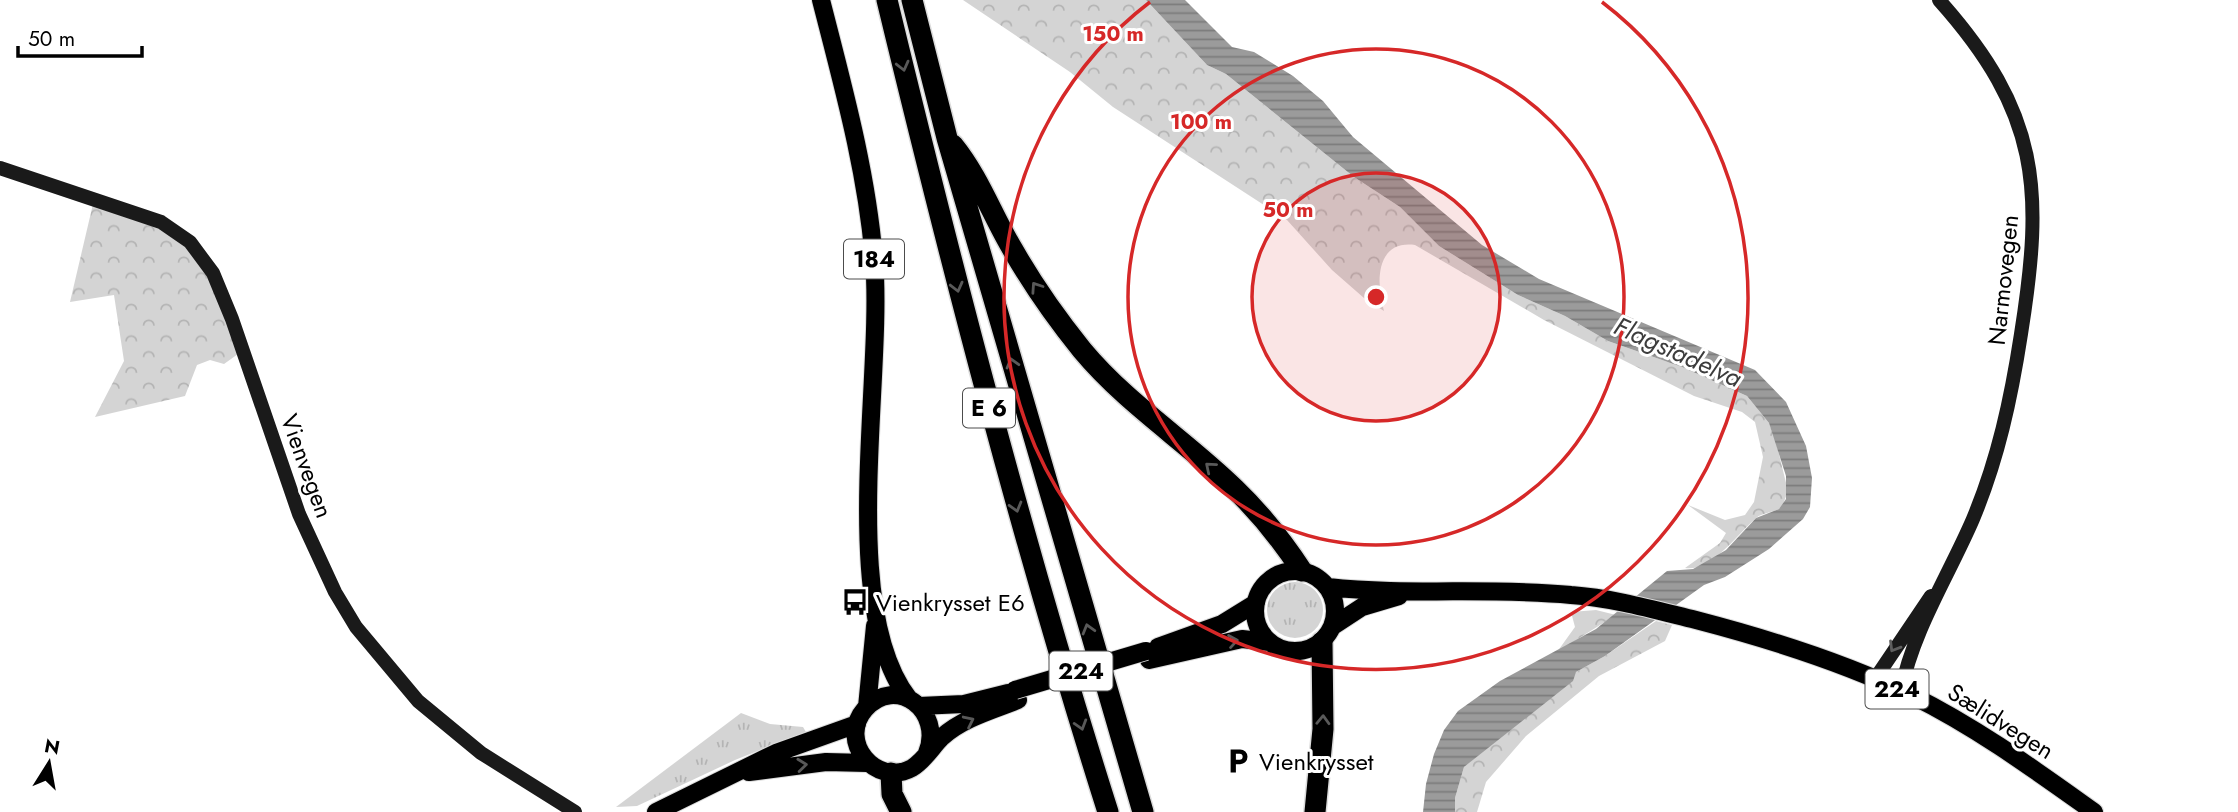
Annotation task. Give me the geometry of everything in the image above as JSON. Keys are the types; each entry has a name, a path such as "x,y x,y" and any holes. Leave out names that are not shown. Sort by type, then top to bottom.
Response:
{"highway":[{"name":"E 6","path":"887,0 978,368 1056,647 1108,812"},
{"name":"E 6","path":"912,0 947,138 1143,812"},
{"name":"E 6","path":"947,138 971,167 1027,274 1084,353 1129,399 1226,481 1259,515 1302,571"},
{"path":"1315,812 1328,634"},
{"path":"891,772 892,794 901,812"}],"main road":[{"name":"184","path":"821,0 863,174 875,263 876,345 869,545 876,623 867,707"},
{"name":"Narmovegen","path":"1902,691 1917,642 1944,578 1972,522 2005,426 2028,293 2034,220 2031,171 2012,106 1990,63 1938,0"},
{"name":"Vienvegen","path":"0,168 161,222 178,232 202,254 232,319 299,514 335,592 356,628 418,701 481,753 575,812"},
{"name":"224","path":"867,707 887,696 914,703 964,704 1017,695 1148,655 1222,624 1256,603 1272,578 1292,571 1302,571 1320,579 1328,587 1408,592"},
{"name":"Narmovegen","path":"1875,679 1899,638 1944,578"},
{"path":"1328,587 1336,605 1328,634"},
{"name":"Sælidvegen","path":"1408,592 1526,591 1610,601 1677,616 1783,646 1902,691 1997,745 2094,812"},
{"name":"224","path":"1148,655 1234,640 1269,642 1293,652 1313,648 1362,607 1408,592"},
{"path":"1256,603 1256,623 1269,642"},
{"name":"184","path":"876,623 898,686 914,703"},
{"name":"224","path":"891,772 912,768 965,722 1017,695"},
{"path":"914,703 926,714 932,733 927,753"},
{"path":"867,707 857,724 857,745 867,762"},
{"path":"656,812 776,753 857,724"},
{"path":"738,773 826,762 867,762 891,772"}],"green space":[{"path":"963,0 1146,0 1207,65 1226,74 1354,177 1400,207 1439,246 1518,295 1565,316 1608,341 1682,367 1747,396 1769,423 1776,442 1788,491 1782,507 1756,518 1715,558 1695,568 1685,568 1720,543 1726,533 1688,505 1725,520 1745,515 1754,502 1763,457 1755,422 1742,412 1694,396 1544,320 1415,245 1402,245 1392,249 1386,256 1380,276 1384,311 1364,298 1332,270 1287,220 1113,107 1070,72"},
{"path":"93,204 161,229 194,255 209,277 238,354 224,364 210,360 197,365 185,396 95,417 124,361 114,295 70,302"},
{"path":"1289,582 1301,582 1311,586 1319,594 1323,610 1319,626 1311,634 1301,638 1289,638 1279,634 1271,626 1267,616 1267,604 1271,594 1279,586"},
{"path":"1596,610 1616,615 1557,652 1575,627 1571,612"},
{"path":"1656,621 1672,625 1665,641 1599,676 1526,736 1486,782 1477,812 1455,812 1455,798 1464,767 1576,672"},
{"path":"741,713 770,724 803,727 806,732 735,760 637,806 616,807"}],"water":[{"name":"Flagstadelva","path":"1146,0 1185,0 1232,47 1254,52 1293,76 1323,101 1353,137 1482,245 1539,279 1755,370 1786,402 1806,446 1812,478 1810,507 1803,519 1769,549 1725,577 1704,585 1605,656 1576,672 1573,681 1464,767 1455,798 1455,812 1423,812 1426,784 1434,754 1444,730 1458,711 1500,681 1596,629 1667,571 1693,569 1726,550 1756,518 1779,509 1786,499 1786,476 1769,423 1747,396 1682,367 1608,341 1565,316 1518,295 1439,246 1400,207 1354,177 1226,74 1207,65"}],"place":[{"name":"Vienkrysset E6","path":"855,602"},
{"name":"Vienkrysset","path":"1238,761"}]}
